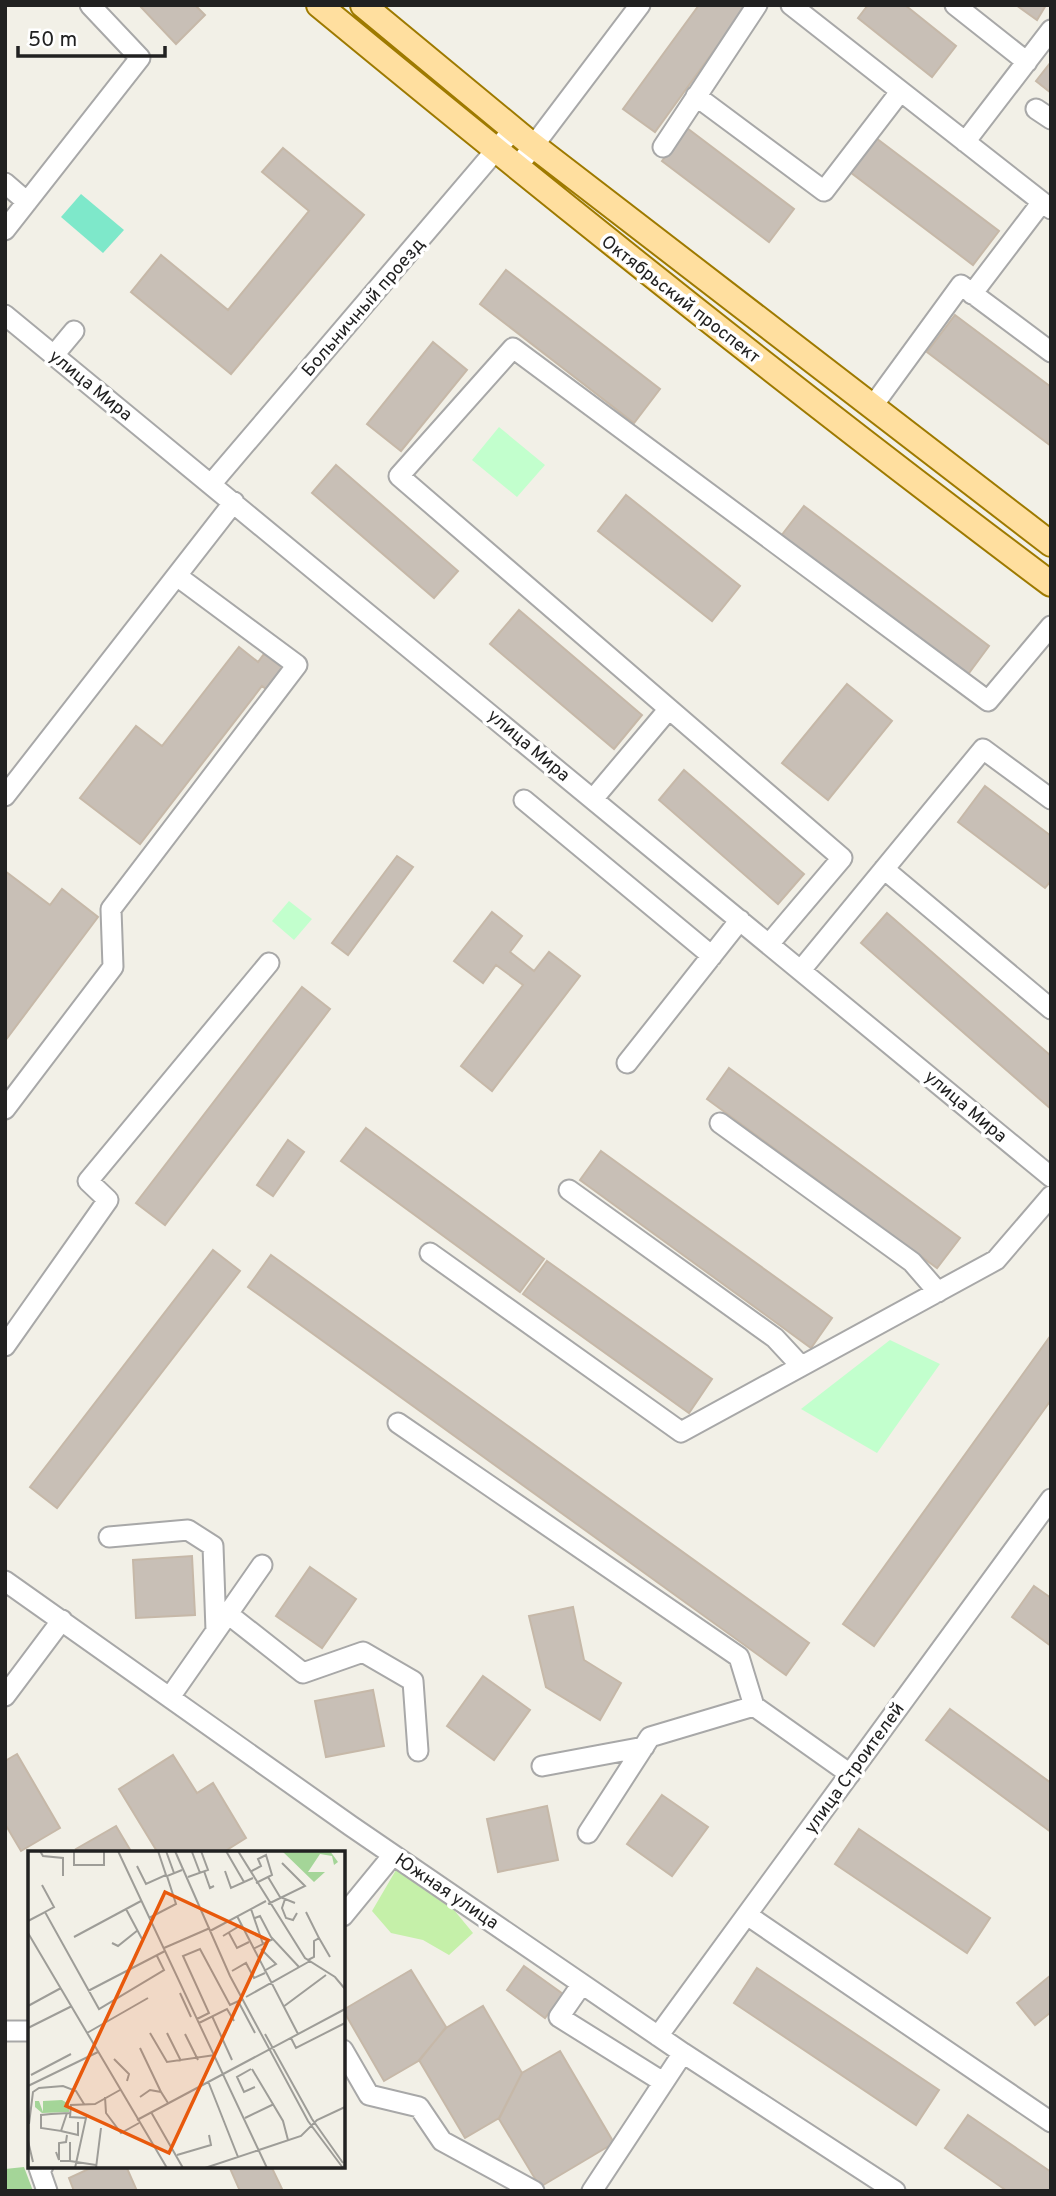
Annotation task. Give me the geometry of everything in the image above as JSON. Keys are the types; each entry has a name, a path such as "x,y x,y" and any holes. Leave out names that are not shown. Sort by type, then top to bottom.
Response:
{"main road":[{"name":"Октябрьский проспект","path":"319,5 516,169 876,453 1051,584"},
{"name":"Октябрьский проспект","path":"363,5 513,130 1051,544"}],"street":[{"path":"5,230 140,58 90,5"},
{"path":"516,169 640,5"},
{"path":"663,147 757,5"},
{"path":"791,5 1046,206 972,294"},
{"path":"955,5 1027,62"},
{"path":"965,142 1051,30"},
{"path":"696,96 824,191 900,92"},
{"name":"Больничный проезд","path":"212,484 513,130"},
{"path":"5,183 27,202"},
{"path":"872,407 961,285 1051,352"},
{"name":"улица Мира","path":"5,315 1051,1177"},
{"path":"54,355 74,331"},
{"path":"769,944 842,858 399,477 513,348 988,701 1048,634"},
{"path":"5,796 234,502"},
{"path":"5,1109 113,967 111,909 297,665 177,576"},
{"path":"593,799 668,710"},
{"path":"801,970 983,748 1051,799"},
{"path":"524,800 712,956"},
{"path":"884,869 1051,1009"},
{"path":"627,1063 740,920"},
{"path":"5,1346 108,1200 88,1181 268,963"},
{"path":"720,1123 912,1262 938,1292"},
{"path":"569,1190 775,1338 801,1366"},
{"path":"430,1253 681,1432 996,1260 1051,1196"},
{"path":"398,1423 739,1657 754,1706 850,1774"},
{"name":"улица Строителей","path":"658,2036 1051,1499"},
{"path":"109,1537 188,1530 213,1546 216,1631"},
{"path":"170,1697 262,1565"},
{"name":"Южная улица","path":"5,1581 582,1984 895,2191"},
{"path":"228,1614 303,1673 363,1651 413,1681 418,1751"},
{"path":"5,1696 62,1620"},
{"path":"588,1833 650,1737 754,1706"},
{"path":"542,1766 644,1747"},
{"path":"345,1914 393,1854"},
{"path":"747,1914 1051,2122"},
{"path":"582,1984 559,2017 663,2082"},
{"path":"5,2031 28,2031"},
{"path":"345,2053 369,2095 419,2107 442,2141 534,2191"},
{"path":"592,2191 683,2053"},
{"path":"39,2168 47,2191"}],"green space":[{"path":"81,194 124,230 103,253 61,217"},
{"path":"499,427 545,465 517,497 472,460"},
{"path":"289,901 312,919 294,940 272,921"},
{"path":"890,1340 940,1364 877,1453 801,1409"},
{"path":"396,1870 454,1910 473,1933 449,1955 423,1940 391,1933 372,1911"},
{"path":"24,2167 33,2191 5,2191 5,2169"}],"building":[{"path":"139,5 195,5 205,15 176,44"},
{"path":"699,5 747,5 655,132 623,109"},
{"path":"868,5 905,5 956,46 932,77 858,18"},
{"path":"1016,5 1046,5 1037,20"},
{"path":"1051,62 1051,93 1036,81"},
{"path":"687,128 794,209 769,242 662,161"},
{"path":"876,138 999,231 973,265 850,172"},
{"path":"283,148 364,215 231,374 131,292 161,255 228,310 309,211 262,172"},
{"path":"506,270 660,389 634,423 480,304"},
{"path":"955,315 1051,387 1051,446 927,352"},
{"path":"433,342 467,370 401,451 367,424"},
{"path":"336,465 458,571 434,598 312,493"},
{"path":"626,495 740,586 712,621 598,531"},
{"path":"804,506 989,646 966,677 781,536"},
{"path":"519,610 642,715 614,749 490,644"},
{"path":"239,647 258,662 264,654 283,668 266,689 262,686 140,844 80,798 136,726 162,746"},
{"path":"847,684 892,721 828,800 782,763"},
{"path":"684,770 804,874 778,904 659,800"},
{"path":"985,786 1051,836 1051,881 1045,888 958,822"},
{"path":"397,856 413,867 348,955 332,943"},
{"path":"5,871 50,905 62,889 98,917 5,1041"},
{"path":"492,912 522,936 510,952 534,971 549,952 580,976 492,1091 461,1066 523,985 496,965 483,983 454,961"},
{"path":"887,913 1051,1056 1051,1109 861,943"},
{"path":"302,987 330,1009 165,1225 136,1203"},
{"path":"729,1068 960,1238 937,1268 707,1099"},
{"path":"366,1128 544,1259 520,1292 341,1161"},
{"path":"288,1140 304,1152 273,1196 257,1185"},
{"path":"601,1151 832,1318 811,1348 580,1180"},
{"path":"213,1250 240,1271 57,1508 30,1487"},
{"path":"271,1255 809,1643 786,1675 248,1287"},
{"path":"547,1261 712,1379 689,1413 523,1294"},
{"path":"1051,1335 1051,1400 874,1646 843,1624"},
{"path":"192,1556 195,1615 136,1618 133,1560"},
{"path":"310,1567 356,1599 322,1648 276,1616"},
{"path":"1034,1586 1051,1598 1051,1646 1012,1617"},
{"path":"573,1607 584,1660 621,1683 600,1720 546,1687 529,1616"},
{"path":"483,1676 530,1710 494,1760 447,1726"},
{"path":"373,1690 384,1746 326,1757 315,1701"},
{"path":"950,1709 1051,1783 1051,1832 926,1740"},
{"path":"17,1754 60,1828 21,1851 5,1824 5,1761"},
{"path":"173,1755 197,1793 213,1783 246,1838 225,1851 157,1851 119,1789"},
{"path":"662,1795 708,1827 672,1876 627,1844"},
{"path":"547,1806 558,1860 498,1872 487,1819"},
{"path":"116,1826 131,1851 78,1851 76,1849"},
{"path":"859,1829 990,1918 967,1953 835,1864"},
{"path":"524,1966 563,1994 545,2018 507,1990"},
{"path":"757,1968 939,2090 916,2125 734,2003"},
{"path":"411,1970 446,2027 420,2060 384,2081 345,2013 345,2009"},
{"path":"1051,1975 1051,2012 1035,2025 1017,2003"},
{"path":"483,2006 522,2073 499,2118 465,2138 419,2060 446,2028"},
{"path":"560,2051 614,2143 540,2187 499,2119 522,2073"},
{"path":"968,2115 1051,2172 1051,2191 1007,2191 945,2148"},
{"path":"91,2168 127,2168 137,2191 74,2191 69,2178"},
{"path":"230,2168 272,2168 283,2191 240,2191"}]}
